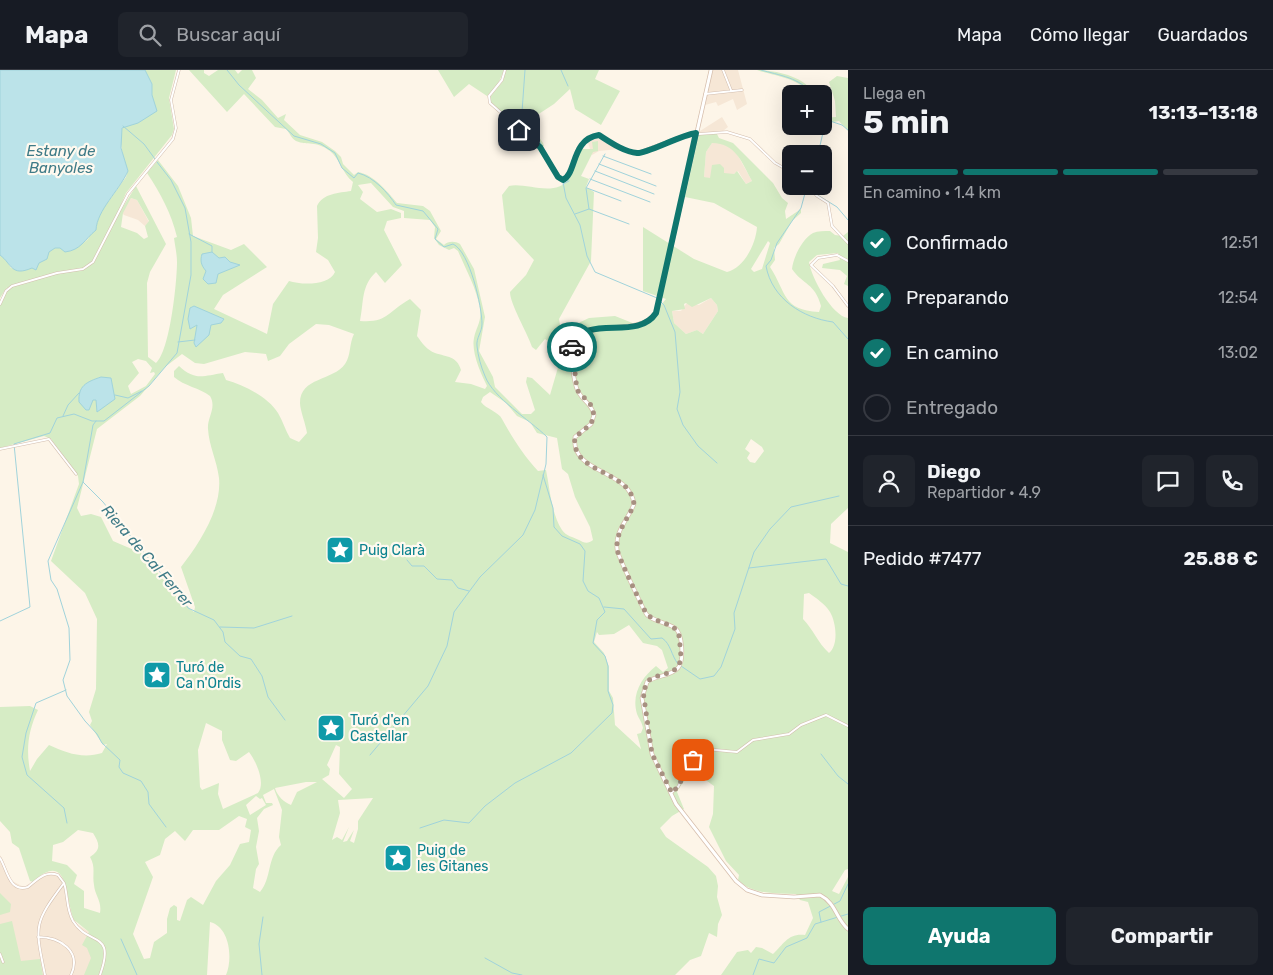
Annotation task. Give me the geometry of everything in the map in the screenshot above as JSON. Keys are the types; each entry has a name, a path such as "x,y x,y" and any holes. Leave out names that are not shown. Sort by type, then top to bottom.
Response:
{"main road":[{"path":"711,70 656,313 651,318 630,328 590,329 578,338 571,352 577,390 591,405 594,415 591,424 575,437 576,452 582,459 629,489 634,504 620,526 617,552 637,592 643,609 652,618 674,628 679,635 681,655 678,667 670,673 650,679 643,691 652,754 676,804 740,885 762,895 794,897 820,895 831,903 848,929"}],"street":[{"path":"0,304 6,291 12,286 57,273 83,269 92,262 128,194 173,139 176,128 171,100 179,70"},
{"path":"505,70 502,80 489,96 490,103 540,147 561,179 570,175 578,149 599,135 621,148 637,153 685,135 727,132 750,139 775,163 782,167"},
{"path":"723,70 731,90"},
{"path":"705,94 710,95 731,90 742,90"},
{"path":"818,195 828,203 832,226 848,243"},
{"path":"848,261 837,255 818,258 811,265 833,286 848,306"},
{"path":"0,448 49,439 76,474"},
{"path":"672,793 689,765 705,749 737,752 752,740 789,734 800,725 826,715 848,726"},
{"path":"0,858 9,879 18,886 28,887 44,874 58,875 64,883 70,915 74,923 98,940 106,951 100,975"},
{"path":"45,975 38,937 41,916 64,883"},
{"path":"38,937 53,939 68,948 74,961 71,975"},
{"path":"0,954 3,962"}],"shaded area":[{"path":"713,70 738,70 747,104 737,110 733,99 718,106 716,102 705,105"},
{"path":"722,117 728,127 723,131 699,134 700,131"},
{"path":"601,138 619,149 599,151 592,155 588,143 593,139"},
{"path":"712,143 721,143 730,147 737,154 752,181 746,184 738,171 734,174 710,179 704,177 706,152"},
{"path":"131,198 137,200 149,222 145,226 138,220 122,213"},
{"path":"711,298 717,305 718,311 703,334 697,330 686,334 674,323 672,311 681,311 687,303 699,305"},
{"path":"0,855 12,881 24,887 47,872 55,872 61,876 68,887 71,914 77,924 89,932 103,975 30,975 0,964"}],"green space":[{"path":"139,70 176,70 169,98 174,129 172,135 126,193 120,207 121,210 136,186 166,244 150,272 147,283 148,357 156,363 161,356 169,331 176,285 177,262 174,238 177,237 172,220 161,196 147,173 158,160 178,186 191,218 193,236 231,250 244,244 267,267 223,295 214,309 267,334 273,304 289,281 307,284 321,282 332,277 335,272 328,260 316,252 318,238 317,206 327,196 351,191 353,182 330,151 316,144 296,141 286,129 275,127 244,94 227,112 189,70 204,70 204,73 209,76 218,70 235,70 238,74 242,70 252,70 256,78 248,89 262,100 278,118 286,114 284,120 300,135 322,142 335,151 341,157 343,164 354,175 358,172 369,176 389,193 397,203 423,206 430,211 441,231 436,239 444,245 452,242 460,244 474,269 485,317 479,351 493,377 495,387 522,414 531,414 535,410 526,382 527,377 532,378 550,395 559,364 552,344 545,339 536,350 532,347 511,297 510,292 526,275 534,260 506,230 502,195 509,186 516,185 548,189 563,185 571,176 579,149 593,149 592,142 598,141 598,151 593,152 581,176 589,179 586,187 594,192 591,261 559,319 561,331 589,318 615,316 640,326 657,316 660,306 666,299 643,291 643,227 694,259 727,272 739,266 744,260 752,248 757,227 714,203 685,197 699,134 716,132 719,138 733,143 773,183 782,198 788,203 785,211 786,219 801,209 801,213 792,221 779,244 774,248 775,260 770,267 787,298 798,308 819,312 821,306 812,288 792,269 796,254 802,244 813,233 830,231 835,235 843,236 848,232 848,286 844,284 847,276 840,270 822,268 823,264 840,260 838,253 817,255 809,262 823,295 835,311 848,318 848,508 831,524 830,543 848,552 848,869 845,870 832,891 839,894 848,877 848,975 721,975 737,952 748,950 751,953 756,947 773,954 790,937 805,935 813,918 808,902 800,900 796,894 757,891 738,880 739,875 726,861 709,827 713,814 714,786 702,778 693,776 685,780 677,792 684,809 672,816 660,828 666,837 708,867 716,876 718,886 717,897 722,915 718,924 717,937 709,933 701,956 690,960 675,975 226,975 229,953 226,937 217,925 210,922 207,975 84,975 91,958 87,948 82,945 89,932 74,920 64,881 60,874 54,871 45,873 33,882 30,881 19,848 12,843 10,832 0,821 0,707 30,706 38,710 29,740 30,771 49,745 68,753 95,755 102,753 107,744 103,745 90,725 92,721 89,712 96,689 97,619 85,593 51,561 79,484 78,476 51,439 44,436 0,448 0,306 7,287 0,298 0,253 11,268 22,270 52,247 81,245 88,239 105,203 108,202 126,177 128,170 124,160 121,140","holes":["712,143 727,146 733,150 752,181 746,184 737,171 734,174 724,173 724,168 720,164 712,165 710,178 704,177 706,152","371,183 393,207 404,211 404,218 430,220 435,227 434,238 439,245 449,250 454,248 458,251 480,308 480,321 473,344 477,363 487,386 485,389 471,384 455,382 461,370 457,362 432,352 423,344 417,336 421,310 410,299 387,316 376,320 360,321 365,288 371,277 376,272 385,283 402,265 384,230 387,221 401,218 401,213 391,209 377,212 360,199 363,192 358,185","131,198 137,200 149,221 145,226 148,237 144,239 137,233 121,227 123,213","768,241 770,243 762,269 754,272 751,269","711,298 717,305 718,311 703,334 697,330 686,334 674,323 672,311 685,309 684,304 686,303 692,307","316,324 329,325 354,334 345,364 333,374 305,388 301,395 300,406 307,433 299,442 290,438 274,407 248,388 226,380 223,373 195,376 179,366 174,371 174,377 182,383 206,393 212,400 208,429 219,478 217,502 208,526 181,567 195,607 194,612 182,602 141,553 113,541 101,517 91,514 81,516 77,508 97,429 140,396 165,367 182,354 195,363 204,364 245,352 266,354 268,361 280,356 289,344","138,359 146,361 152,368 150,373 154,372 155,374 146,386 131,394 128,386 139,373 132,362","490,392 506,403 517,416 530,422 537,433 557,438 562,469 568,474 575,497 590,527 593,540 584,542 564,532 558,523 553,509 546,470 538,471 527,459 500,417 481,402 483,397","751,439 762,447 764,451 755,463 750,462 747,458 750,453 745,449","809,593 826,606 832,616 835,627 835,639 829,653 803,619 804,594","629,625 643,643 657,646 662,650 668,668 663,672 656,666 646,675 639,687 635,700 637,714 643,728 641,733 637,734 641,749 615,725 613,698 609,691 609,667 604,653 594,642 597,632 599,635 614,634","206,723 222,731 222,740 230,760 236,761 249,752 257,766 261,784 258,793 223,809 218,794 219,783 202,790 200,787 198,750","336,745 340,747 339,774 352,789 344,798 322,779 329,775 330,769 327,765","306,782 317,782 297,792 291,805 277,794 275,788","274,789 282,810 279,837 281,845 271,861 264,886 260,892 253,888 256,869 259,864 256,847 259,831 257,818 264,809 273,805 272,803 266,803 263,795","256,796 260,799 262,798 266,805 250,815 246,805","373,798 358,821 354,843 350,841 354,830 347,841 343,842 349,827 342,840 337,837 332,840 340,813 338,800","239,816 247,819 245,827 251,830 249,842 240,844 230,865 216,881 203,905 191,897 187,900 180,921 177,920 177,907 174,905 170,908 167,919 167,933 154,942 150,958 144,959 133,934 153,877 145,862 160,855 165,839 175,831 185,841 193,830 219,830","78,830 93,833 97,840 98,849 90,857 93,864 94,885 100,905 100,913 84,908 84,891 74,884 77,875 67,865 52,861 53,845 63,842"]},
{"path":"438,70 504,70 498,84 487,96 469,84 454,97"},
{"path":"506,70 599,70 595,79 620,91 601,125 575,109 570,89 554,104 528,121 543,143 544,146 541,147 491,103 490,97 503,81"},
{"path":"757,70 789,75 806,85 800,85 786,78"},
{"path":"837,76 848,78 848,131 839,121 832,122 832,117 836,117 835,101 832,85 829,82"},
{"path":"0,893 11,904 10,912 0,915"},
{"path":"12,921 21,961 40,959 43,975 0,975 0,924"}],"water":[{"name":"Estany de Banyoles","path":"0,70 145,70 152,84 152,95 157,111 138,123 122,128 121,148 128,171 100,215 96,230 75,249 65,252 60,248 55,248 49,252 47,259 39,263 36,270 32,268 16,270 0,255"},
{"path":"212,252 219,258 225,257 230,262 240,265 218,274 216,283 208,284 203,279 206,271 201,259 202,254"},
{"path":"194,306 224,319 221,323 211,325 209,335 196,347 194,343 197,325 190,329 188,319 190,308"},
{"path":"101,377 111,378 115,399 97,412 96,400 93,400 89,410 86,410 79,402 80,392 84,385"}],"waterway":[{"path":"227,70 239,85 294,136 321,144 335,153 342,168 354,178 358,173 370,178 385,191 396,205 423,211 438,229 435,239 444,247 453,244 459,249 470,268 480,305 482,324 477,346 485,376 489,384 504,400 547,437 546,464 535,510 523,535 480,577 454,612 447,646 428,686 370,755"},
{"path":"525,70 522,112 529,132 537,137 554,167"},
{"path":"561,70 568,86"},
{"path":"761,70 803,85"},
{"path":"832,122 842,125 848,130"},
{"path":"123,126 144,144 155,159"},
{"path":"820,145 822,135"},
{"path":"575,214 589,209 586,188 605,154"},
{"path":"603,156 651,174"},
{"path":"0,621 30,607 14,444 50,433 57,418 74,414 92,421 104,421 149,386 177,353 191,275 191,242 185,208 171,180 157,162"},
{"path":"599,164 656,186"},
{"path":"595,171 654,194"},
{"path":"590,179 650,202"},
{"path":"563,184 569,181"},
{"path":"563,182 566,198 580,225 587,256 595,272 657,298 664,305 675,332 680,392 677,409 683,425 698,446 717,463"},
{"path":"587,188 621,201"},
{"path":"805,195 801,208 777,243 771,260 766,266 769,278 790,305 811,316 833,322 848,339"},
{"path":"818,195 837,207 848,220"},
{"path":"589,209 629,224"},
{"path":"189,234 212,246 212,252"},
{"path":"178,342 195,340"},
{"path":"115,395 128,398 142,391"},
{"path":"63,416 68,405 79,393"},
{"name":"Riera de Cal Ferrer","path":"96,421 93,425 83,482 103,502 180,594 188,608 214,620 223,632 225,642 240,656 251,659 262,676 268,697 285,720"},
{"path":"420,828 444,820 469,823 485,806 515,783 571,753 612,713 613,705 608,691 608,666 605,656 593,643 597,620 605,612 599,598 588,591 583,581 585,551 580,544 562,536 554,527 553,508 543,475"},
{"path":"83,482 48,561 51,580 57,589 69,628 70,660 63,680 67,696 102,743 120,760 119,767 123,773 141,781 148,792 149,804 166,827"},
{"path":"681,666 700,679 714,676 721,667 735,629 734,613 754,552 770,529 791,507 839,496"},
{"path":"749,568 826,559 841,584 848,586"},
{"path":"407,560 412,566 424,566 437,579 452,580 458,588 469,591"},
{"path":"604,607 624,609 651,639 662,638 667,643 678,664"},
{"path":"220,627 254,628 292,616"},
{"path":"66,690 36,703 26,733 22,757 27,775 64,808 67,823"},
{"path":"821,754 838,776 848,784"},
{"path":"821,922 819,912 840,901 848,884"},
{"path":"753,975 759,959 774,963 786,947 807,938 815,924 848,914"},
{"path":"262,975 259,944 263,917"},
{"path":"121,939 137,975"},
{"path":"485,958 512,973 522,975"}],"way so far":[{"path":"572,347 571,352 577,390 591,405 594,415 591,424 575,437 576,452 582,459 629,489 633,496 634,504 620,526 617,552 622,566 637,592 643,609 652,618 674,628 679,635 680,664 670,673 650,679 644,685 642,698 652,754 672,793 693,760"}],"place":[{"name":"Puig Clarà","path":"340,550"},
{"name":"Turó de Ca n'Ordis","path":"157,675"},
{"name":"Turó d'en Castellar","path":"331,728"},
{"name":"Puig de les Gitanes","path":"398,858"}],"route":[{"path":"519,130 540,147 558,177 563,180 570,175 574,156 578,149 591,137 599,135 621,148 641,153 668,141 696,133 655,316 630,328 590,329 578,338 572,347"}]}
